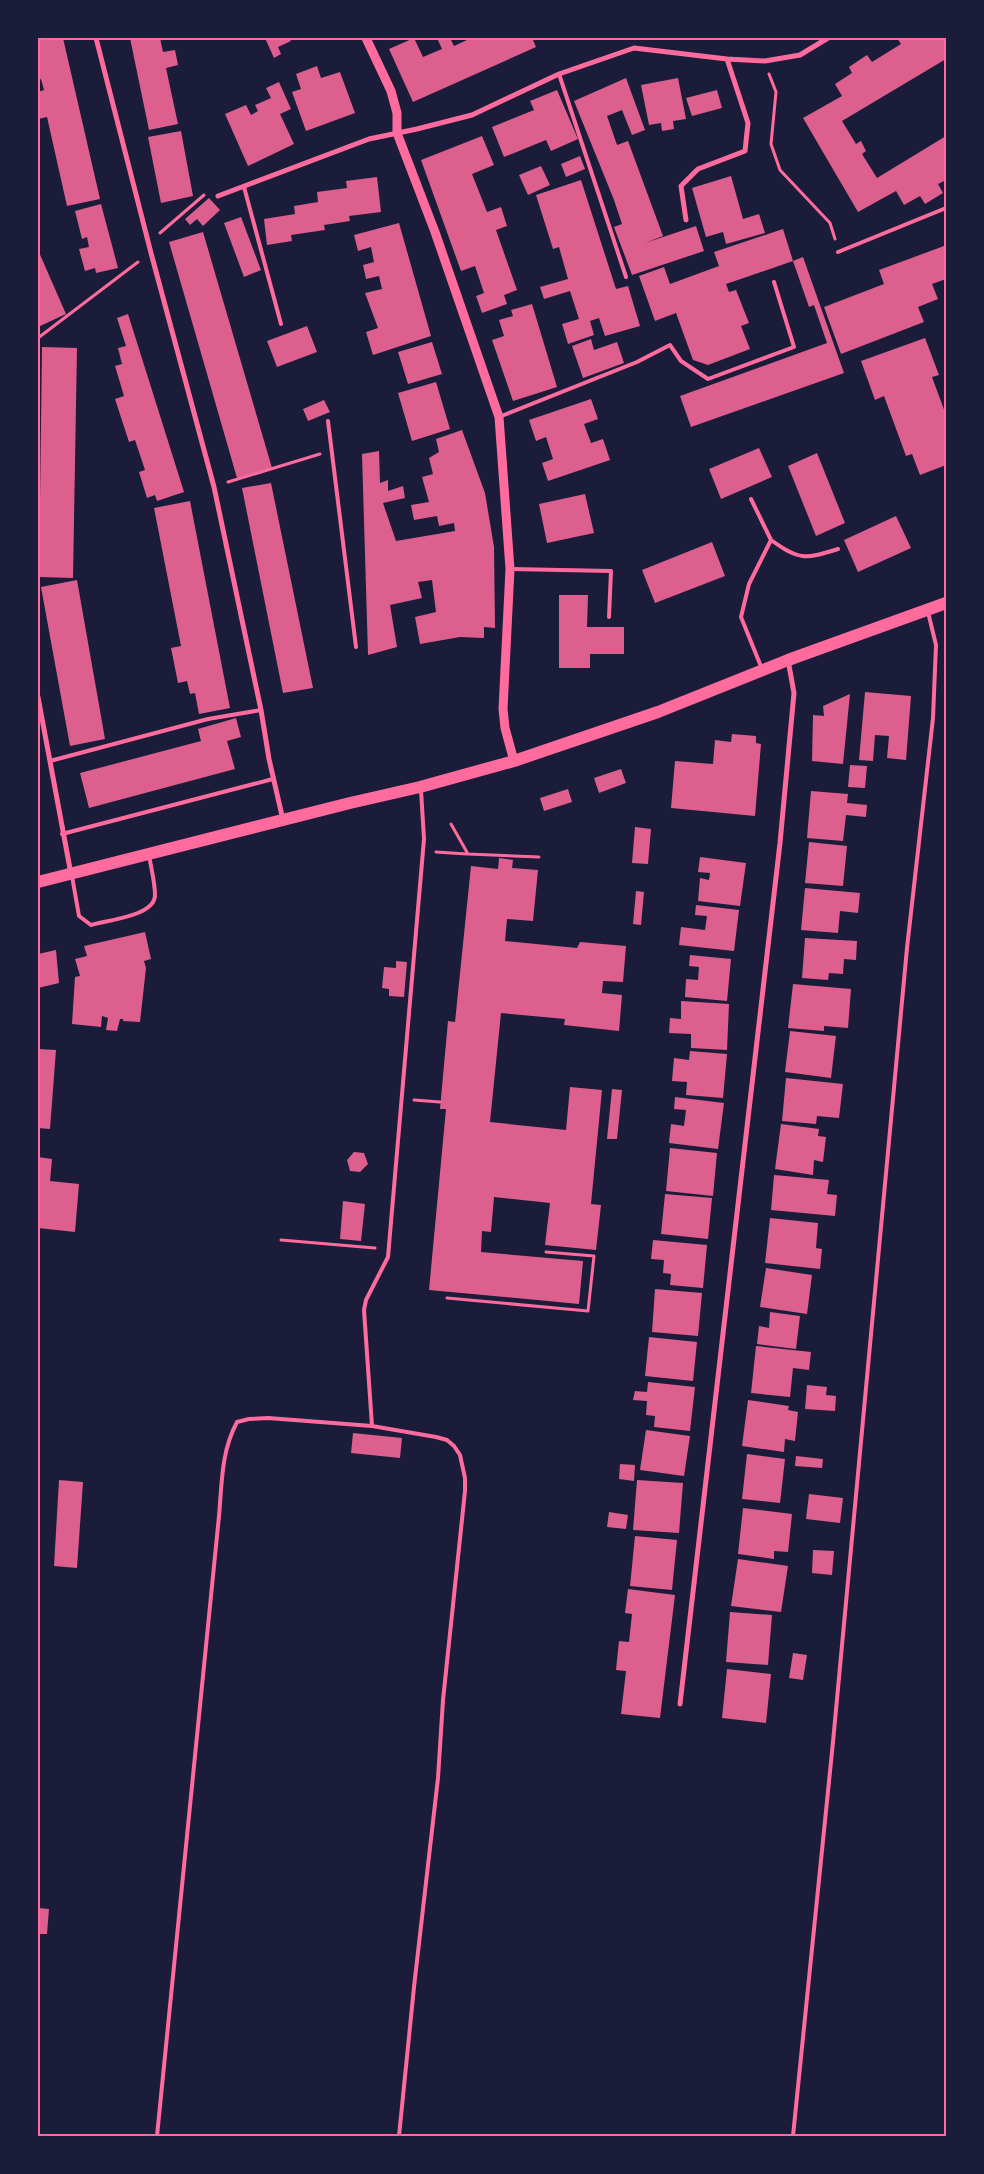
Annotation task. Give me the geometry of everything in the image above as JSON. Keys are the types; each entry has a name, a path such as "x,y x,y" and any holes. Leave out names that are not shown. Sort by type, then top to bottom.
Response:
{"main road":[{"path":"38,882 149,856 283,820 420,788 514,761 648,716 788,660 946,603"}],"street":[{"path":"96,38 150,253 214,486 283,820"},
{"path":"366,38 391,91 397,113 397,132 435,232 499,417 510,569 503,709 505,728 514,761"},
{"path":"218,196 370,139 397,132 417,130 472,115 559,74 634,48 727,59 764,61 800,54 828,38"},
{"path":"686,220 681,186 698,170 745,151 748,123 727,59"},
{"path":"680,1704 780,843 794,693 788,660"},
{"path":"38,696 62,834 71,874"}],"lane":[{"path":"559,74 626,277"},
{"path":"244,187 281,324"},
{"path":"838,252 946,208"},
{"path":"499,417 637,362 670,345 680,362 708,379 794,346 774,282"},
{"path":"328,421 356,647"},
{"path":"751,499 771,540 790,553 811,558 838,549"},
{"path":"762,671 741,617 749,584 771,540"},
{"path":"510,569 611,571 609,616"},
{"path":"793,2136 833,1742 906,958 933,718 936,645 927,610"},
{"path":"50,761 208,720 261,710"},
{"path":"62,834 273,779"},
{"path":"372,1426 364,1320 366,1300 388,1257 424,839 420,788"},
{"path":"71,874 79,916 91,925 143,912 151,907 155,897 149,856"},
{"path":"156,2136 219,1516 223,1460 228,1438 237,1422 268,1418 372,1426 447,1440 460,1455 466,1478 443,1700 437,1788 414,1987 400,2136"}],"path":[{"path":"764,61 776,92 771,144 780,170 830,223 838,252"},
{"path":"148,243 206,193 218,196"},
{"path":"38,338 150,253"},
{"path":"214,486 332,450"},
{"path":"451,824 468,854"},
{"path":"423,852 539,857"},
{"path":"403,1098 440,1102"},
{"path":"281,1240 362,1247"},
{"path":"447,1298 588,1311 594,1256 546,1252"}],"building":[{"path":"38,38 63,38 100,199 67,206 47,117 38,119 38,92 44,90 41,79 38,80"},
{"path":"130,38 160,38 163,52 175,50 178,65 166,68 178,124 149,130"},
{"path":"265,38 289,38 291,41 278,47 281,54 274,58"},
{"path":"414,38 423,57 442,49 437,38 450,38 454,46 467,40 466,38 532,38 536,47 413,102 389,49"},
{"path":"897,38 946,38 946,59 842,121 856,144 861,141 866,151 862,154 877,178 946,136 946,180 938,184 943,193 925,204 920,196 904,205 896,191 858,212 803,118 842,96 835,84 852,73 849,67 867,55 872,62 901,44"},
{"path":"317,66 321,78 340,72 355,113 306,131 292,92 301,89 296,74"},
{"path":"626,78 645,130 632,135 622,110 607,116 617,145 628,141 663,236 645,243 696,226 704,251 632,275 614,227 622,224 614,200 574,101"},
{"path":"678,78 686,119 673,121 674,129 662,131 661,123 649,125 641,85"},
{"path":"279,82 291,109 280,114 294,144 248,166 225,114 246,105 251,115 258,111 255,105 271,98 266,88"},
{"path":"557,90 578,139 551,151 546,140 504,157 492,127 534,110 530,101"},
{"path":"717,90 722,108 692,116 686,98"},
{"path":"181,131 193,196 161,203 148,137"},
{"path":"482,136 494,165 472,174 487,212 501,207 507,226 496,230 517,290 504,295 507,304 482,313 476,296 484,293 475,266 461,271 421,160"},
{"path":"580,156 585,169 566,177 561,164"},
{"path":"541,166 550,185 528,195 519,175"},
{"path":"731,176 743,219 759,214 765,233 726,244 723,232 706,237 692,188"},
{"path":"377,177 381,212 349,216 350,221 324,225 325,230 291,235 292,241 267,245 264,219 295,214 294,206 318,202 317,192 347,188 346,181"},
{"path":"581,180 616,289 628,286 640,326 605,336 599,318 590,321 594,335 568,344 562,324 579,319 570,291 544,299 540,287 568,279 559,247 553,249 536,195"},
{"path":"209,198 220,210 203,226 197,219 190,225 185,219"},
{"path":"101,204 118,268 96,273 95,268 85,271 79,249 89,247 87,237 82,239 75,211"},
{"path":"241,217 261,270 244,277 224,223"},
{"path":"399,223 431,336 373,355 366,332 378,328 365,293 382,289 379,276 366,279 363,265 374,262 371,247 358,251 354,235"},
{"path":"783,229 793,261 726,284 729,292 736,290 749,323 741,326 750,349 708,365 693,360 676,313 655,321 639,276 664,267 670,284 719,266 714,252"},
{"path":"203,232 272,468 237,478 169,242"},
{"path":"944,246 946,254 946,279 932,284 938,299 918,307 924,322 841,354 824,307 884,284 879,270"},
{"path":"38,250 66,314 38,327"},
{"path":"803,257 844,373 691,427 680,396 827,343 814,305 809,307 793,261"},
{"path":"532,304 557,387 513,401 492,340 504,336 499,320 513,316 511,310"},
{"path":"128,314 184,492 157,501 155,495 147,498 139,472 145,470 135,440 129,442 115,399 124,396 115,366 122,364 118,348 126,346 117,318"},
{"path":"307,326 317,352 277,367 267,341"},
{"path":"925,338 939,375 932,377 946,415 946,465 920,475 912,454 906,456 884,396 875,400 861,361"},
{"path":"591,339 594,350 617,342 624,363 583,378 572,346"},
{"path":"432,342 442,374 408,384 398,352"},
{"path":"42,347 77,348 73,578 39,577"},
{"path":"436,382 450,429 412,441 398,393"},
{"path":"591,399 598,419 584,424 591,443 603,439 610,460 548,481 542,463 553,459 546,437 536,441 529,420"},
{"path":"324,400 330,412 308,421 303,409"},
{"path":"462,430 485,493 494,547 495,628 484,627 484,638 460,637 420,644 415,617 436,612 432,580 418,582 422,598 390,605 397,647 368,655 362,454 379,451 380,483 388,480 388,491 403,486 405,498 383,503 396,541 455,531 454,523 439,526 437,516 414,520 411,505 429,502 422,477 433,474 429,458 439,452 436,439"},
{"path":"759,448 772,477 721,499 709,469"},
{"path":"817,453 845,523 816,536 788,466"},
{"path":"271,483 313,688 283,693 242,488"},
{"path":"585,494 594,533 547,543 539,504"},
{"path":"190,501 230,708 199,714 195,693 190,694 187,681 178,683 171,648 181,646 154,508"},
{"path":"896,516 911,548 858,572 844,540"},
{"path":"712,542 725,576 655,603 642,570"},
{"path":"77,580 105,739 70,746 41,587"},
{"path":"559,595 588,595 587,627 624,627 624,654 590,654 590,668 559,668"},
{"path":"865,692 911,696 906,760 887,758 889,736 875,735 873,761 859,760"},
{"path":"850,694 843,764 812,761 813,715 824,716 823,706"},
{"path":"236,718 241,737 227,741 235,769 89,808 80,773 201,741 198,729"},
{"path":"732,734 756,736 756,743 761,744 755,816 671,808 675,761 713,764 715,740 731,742"},
{"path":"850,765 867,766 865,788 848,787"},
{"path":"621,769 626,783 599,793 594,778"},
{"path":"568,789 572,802 544,811 540,798"},
{"path":"811,791 848,794 847,803 867,805 866,817 846,815 843,841 807,838"},
{"path":"635,827 651,829 648,864 632,863"},
{"path":"809,842 847,846 843,886 805,883"},
{"path":"700,857 746,863 740,906 698,901 700,878 709,880 710,873 698,872"},
{"path":"499,858 513,860 512,868 538,870 533,921 507,919 505,941 577,948 580,942 626,946 623,982 603,981 602,993 622,995 619,1031 564,1025 565,1019 501,1013 490,1122 566,1130 570,1087 602,1090 591,1204 601,1205 596,1250 545,1245 550,1203 494,1197 491,1232 482,1231 481,1252 583,1261 579,1304 429,1290 446,1109 440,1109 448,1021 455,1022 471,866 498,869"},
{"path":"805,888 860,893 858,913 840,911 838,933 801,930"},
{"path":"636,891 644,892 641,925 633,924"},
{"path":"696,905 739,910 734,951 679,945 681,927 705,930 707,916 695,915"},
{"path":"145,932 151,959 144,961 146,968 140,1022 123,1021 123,1019 120,1019 117,1031 106,1030 108,1018 102,1016 101,1027 72,1024 75,977 80,976 75,959 87,956 84,946"},
{"path":"805,938 857,941 856,960 844,959 843,974 829,973 828,980 802,978"},
{"path":"56,950 59,983 38,988 38,954"},
{"path":"690,955 731,959 727,1001 685,997 686,979 698,980 699,967 689,966"},
{"path":"396,961 407,962 404,997 389,996 389,989 382,988 384,967 396,968"},
{"path":"793,984 851,989 848,1028 824,1026 824,1031 788,1028"},
{"path":"681,1001 729,1004 727,1050 691,1048 691,1034 669,1033 670,1018 681,1019"},
{"path":"790,1031 836,1036 831,1078 785,1072"},
{"path":"38,1049 56,1050 50,1129 38,1128"},
{"path":"690,1051 727,1054 723,1098 686,1095 687,1082 672,1081 674,1058 689,1060"},
{"path":"786,1078 843,1084 839,1118 817,1116 816,1124 782,1121"},
{"path":"612,1089 622,1090 617,1139 607,1139"},
{"path":"675,1097 724,1103 718,1149 669,1143 671,1124 684,1126 686,1110 674,1109"},
{"path":"781,1124 819,1129 818,1136 826,1137 823,1162 814,1160 813,1175 775,1169"},
{"path":"670,1148 717,1153 713,1196 666,1191"},
{"path":"354,1152 364,1153 368,1164 360,1172 350,1171 347,1160"},
{"path":"38,1157 52,1159 50,1181 79,1184 75,1232 38,1228"},
{"path":"774,1175 829,1180 827,1194 837,1195 835,1216 771,1210"},
{"path":"665,1194 712,1198 708,1239 661,1234"},
{"path":"343,1201 365,1204 361,1241 340,1239"},
{"path":"770,1218 818,1223 816,1248 822,1249 820,1269 765,1263"},
{"path":"653,1240 707,1245 703,1288 670,1285 671,1274 663,1273 664,1260 651,1259"},
{"path":"766,1268 812,1275 807,1314 760,1307"},
{"path":"655,1289 702,1293 698,1336 652,1332"},
{"path":"770,1312 800,1316 796,1349 757,1344 759,1326 769,1328"},
{"path":"649,1337 697,1342 693,1381 645,1376"},
{"path":"756,1346 811,1352 809,1370 793,1368 790,1397 751,1393"},
{"path":"648,1382 695,1387 690,1431 654,1427 655,1416 646,1415 647,1401 633,1400 635,1391 647,1392"},
{"path":"807,1385 827,1387 826,1395 836,1396 835,1411 805,1409"},
{"path":"748,1400 789,1406 788,1410 798,1412 795,1441 785,1439 784,1452 742,1446"},
{"path":"646,1430 690,1436 684,1476 640,1470"},
{"path":"353,1433 402,1438 400,1458 351,1453"},
{"path":"747,1454 785,1459 780,1503 742,1499"},
{"path":"796,1456 823,1459 822,1468 795,1466"},
{"path":"620,1464 635,1465 634,1481 619,1479"},
{"path":"59,1480 83,1482 77,1568 54,1566"},
{"path":"637,1480 683,1483 679,1533 633,1530"},
{"path":"809,1494 843,1498 840,1523 806,1519"},
{"path":"743,1508 792,1514 788,1552 774,1551 774,1559 738,1554"},
{"path":"609,1512 628,1515 626,1529 607,1527"},
{"path":"635,1536 677,1540 672,1590 630,1586"},
{"path":"813,1550 834,1551 832,1575 812,1573"},
{"path":"738,1559 788,1566 781,1612 731,1606"},
{"path":"628,1589 675,1595 660,1718 621,1714 626,1671 616,1670 619,1641 629,1642 632,1614 625,1613"},
{"path":"730,1612 772,1615 768,1665 726,1662"},
{"path":"793,1653 807,1655 803,1680 789,1678"},
{"path":"727,1669 771,1674 766,1723 722,1718"},
{"path":"38,1908 49,1909 47,1934 38,1934"}]}
